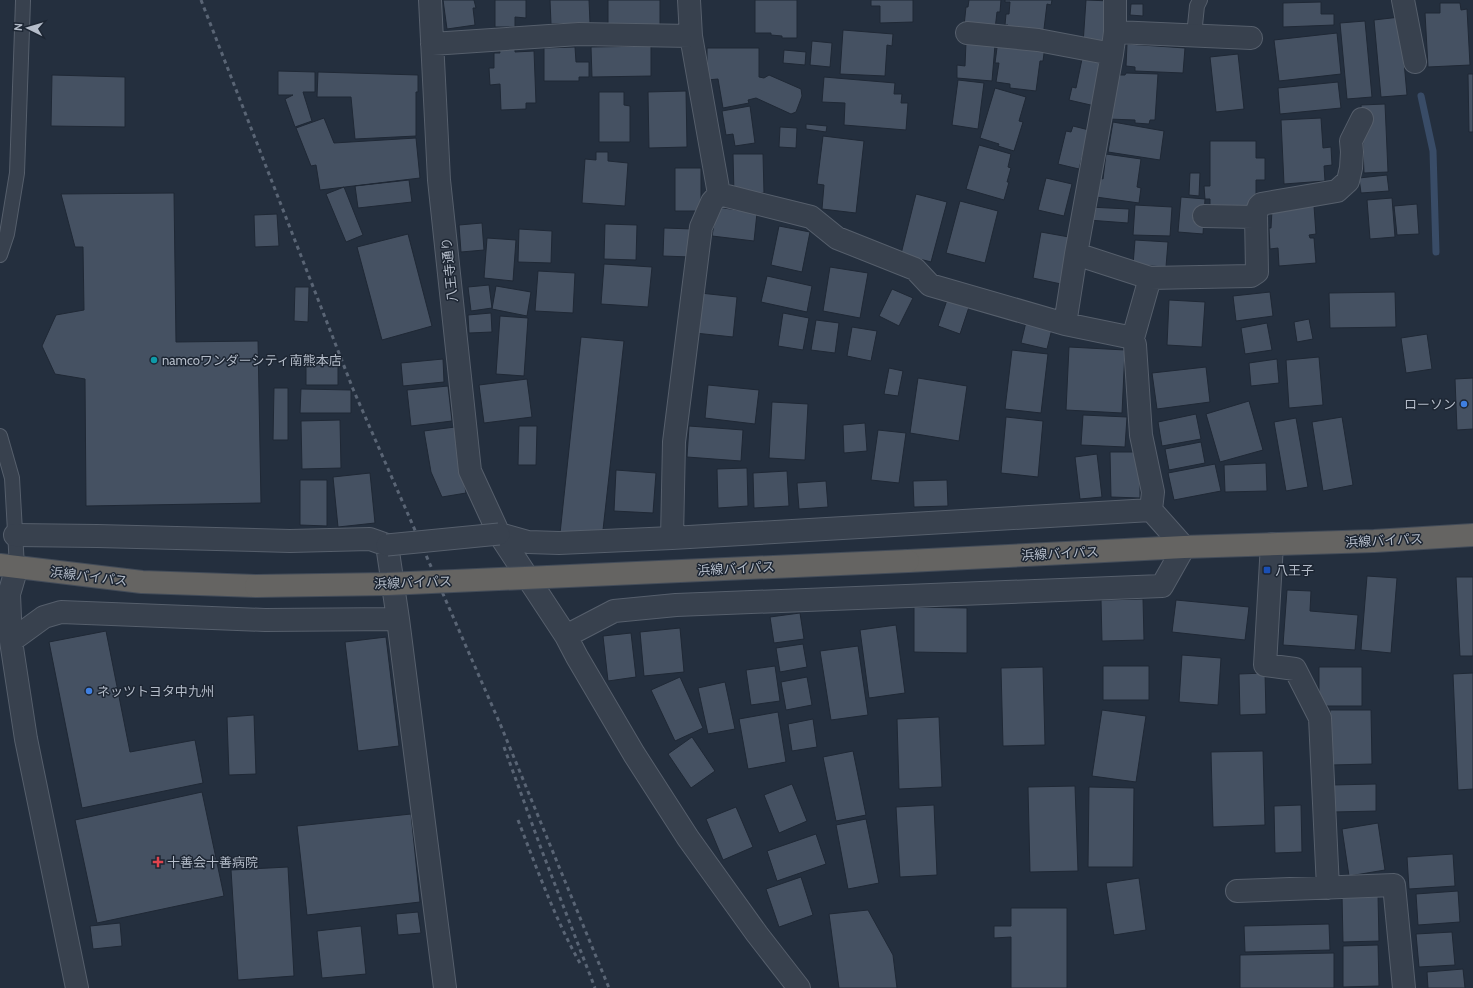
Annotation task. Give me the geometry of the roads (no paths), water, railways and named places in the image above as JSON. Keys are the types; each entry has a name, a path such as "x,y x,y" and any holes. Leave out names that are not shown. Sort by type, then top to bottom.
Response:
{"highway":[{"name":"浜線バイパス","path":"8,566 142,582 256,586 386,584 1184,547 1374,541 1473,535"}],"street":[{"name":"八王寺通り","path":"430,0 440,180 470,471 498,534 566,636 576,657 630,747 688,838 757,934 799,988"},
{"path":"689,0 691,36 719,194"},
{"path":"1065,324 1112,54 1115,32 1115,0"},
{"path":"1403,0 1415,62"},
{"path":"1115,32 1250,38"},
{"path":"968,33 1038,40 1112,54"},
{"path":"432,44 579,34 691,36"},
{"path":"1076,254 1150,278 1251,276 1257,272 1256,214 1259,206 1261,204 1337,191 1348,182 1351,168 1351,141 1362,119"},
{"path":"719,194 811,217 837,238 915,269 930,285 1065,324 1133,338"},
{"path":"672,538 674,442 701,227 712,202 719,194"},
{"path":"1204,216 1254,216 1256,214"},
{"path":"566,636 614,611 676,606 1162,586 1184,547 1151,510 1153,492 1141,435 1135,345 1133,338 1150,278"},
{"path":"15,535 290,541 370,539 387,545 498,534 528,542 559,543 672,538 1151,510"},
{"path":"1272,544 1265,665 1295,669 1320,718 1328,888"},
{"path":"387,545 398,619 445,988"},
{"path":"8,566 11,641 26,739 77,988"},
{"path":"11,641 44,617 61,612 265,620 398,619"},
{"path":"1237,891 1394,885 1404,988"}],"lane":[{"path":"1194,35 1197,6 1200,0"},
{"path":"0,255 7,234 17,173 24,1"},
{"path":"0,436 12,478 15,535 8,566"}],"waterway":[{"path":"1421,96 1433,151 1436,252"}],"railway":[{"path":"201,0 353,389 501,726 609,988"},
{"path":"504,747 595,988"},
{"path":"518,820 555,912 581,965"}],"place":[{"name":"namcoワンダーシティ南熊本店","path":"154,360"},
{"name":"ローソン","path":"1464,404"},
{"name":"八王子","path":"1267,570"},
{"name":"ネッツトヨタ中九州","path":"89,691"},
{"name":"十善会十善病院","path":"158,862"}]}
